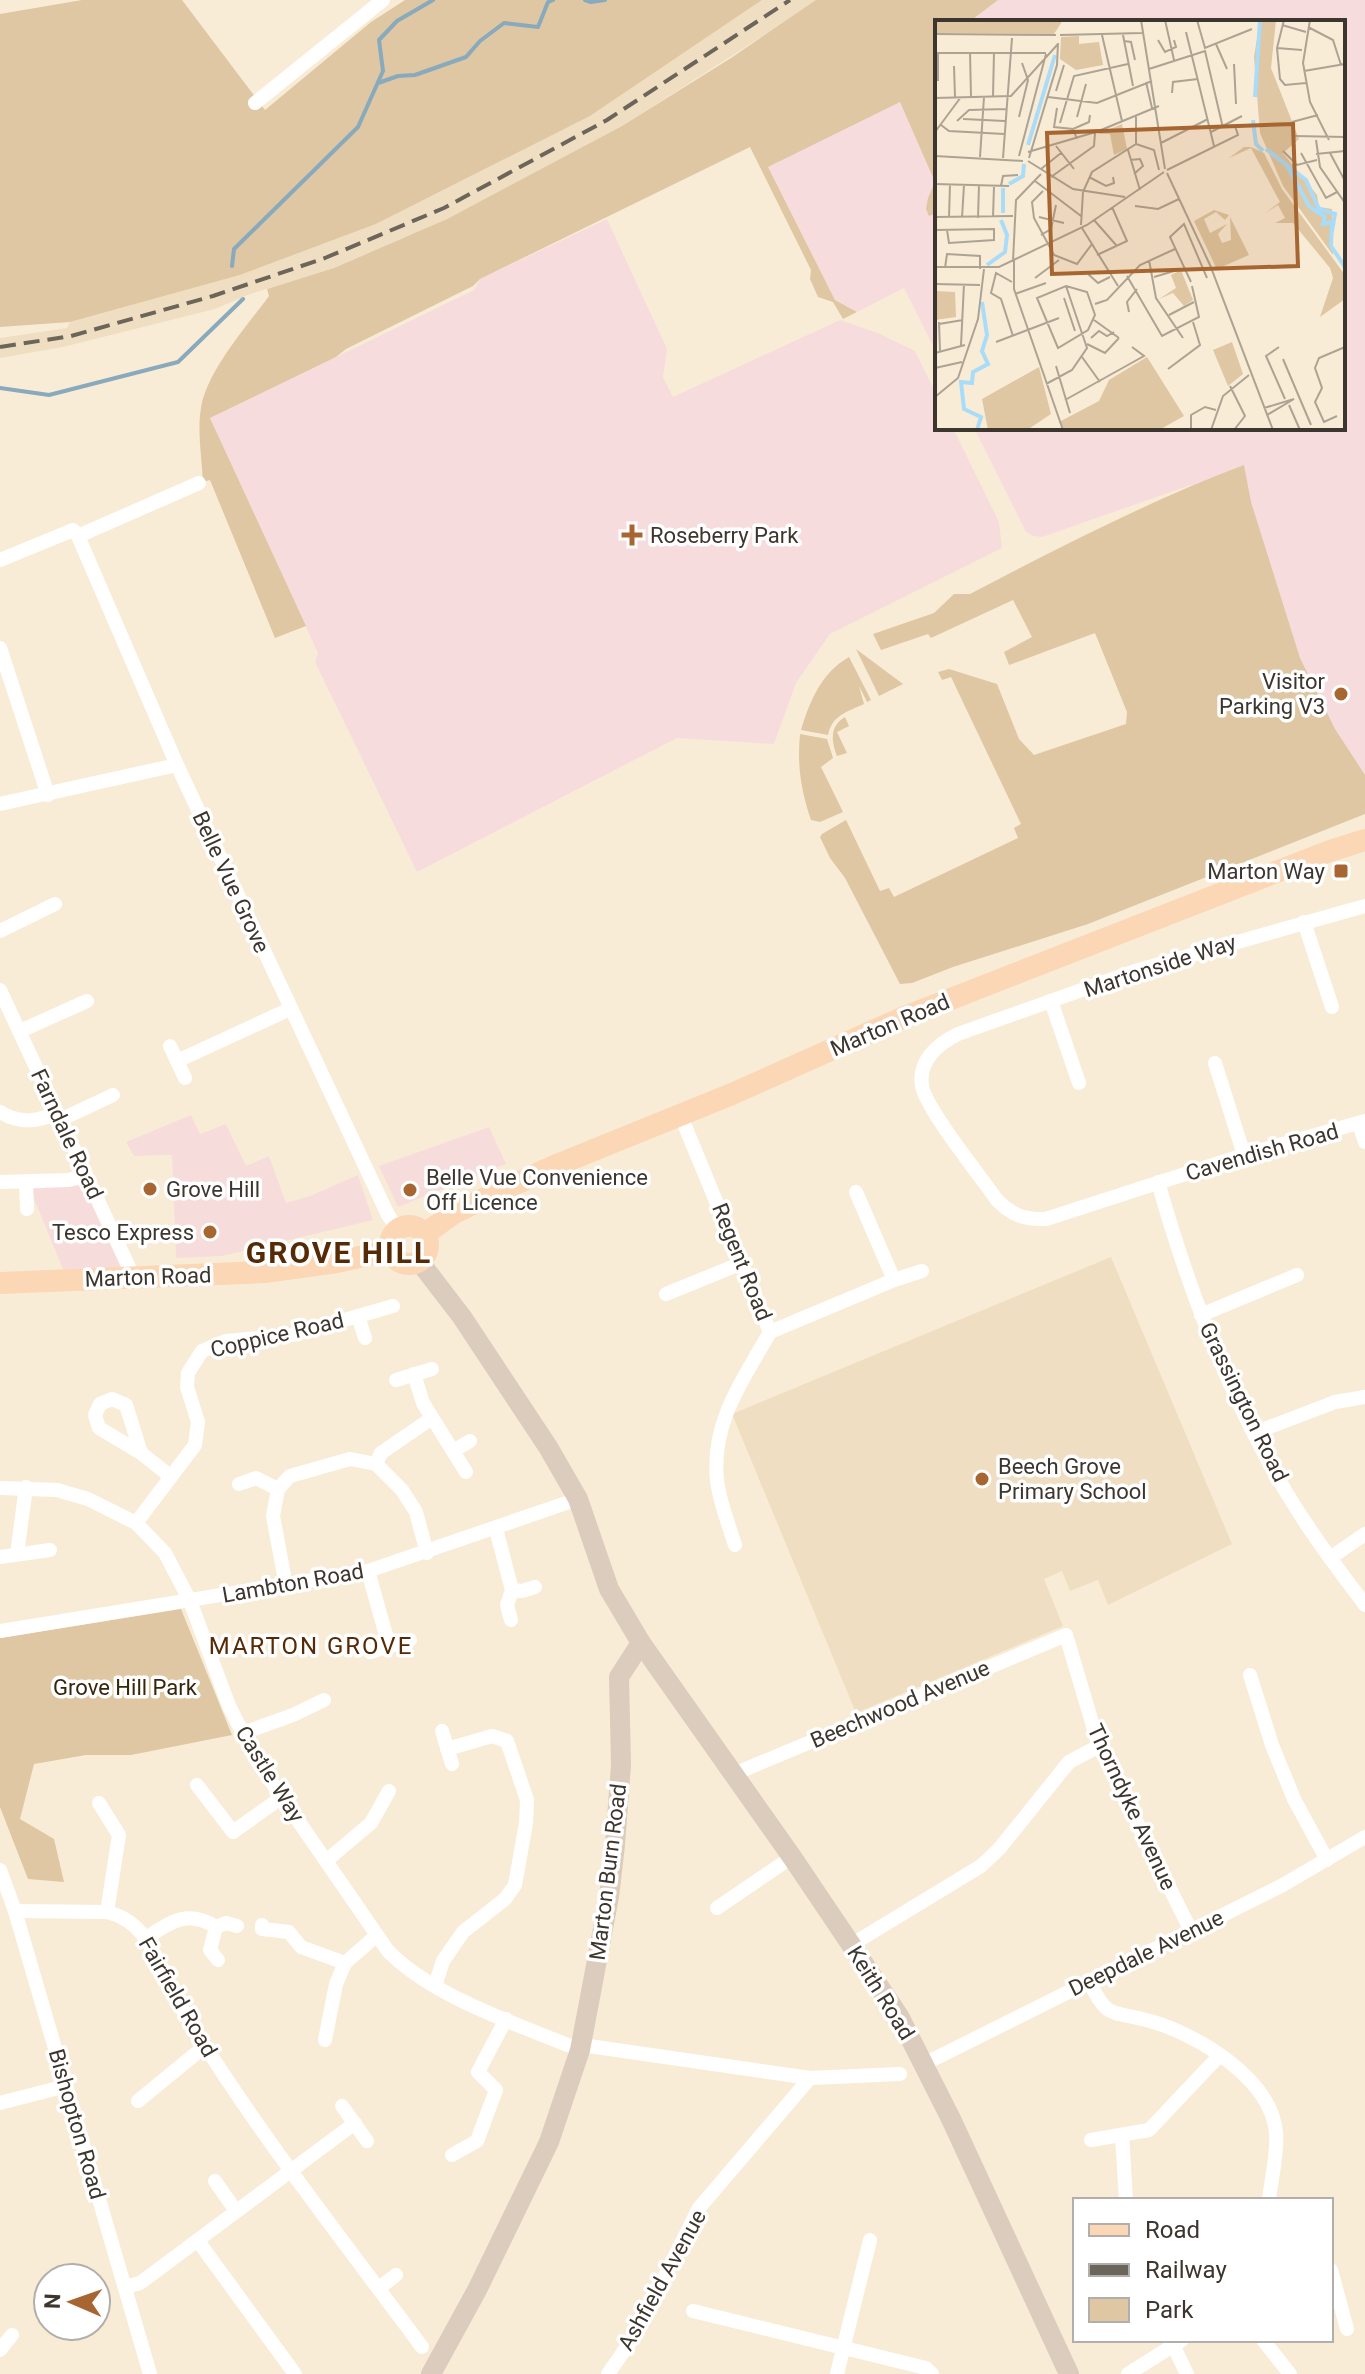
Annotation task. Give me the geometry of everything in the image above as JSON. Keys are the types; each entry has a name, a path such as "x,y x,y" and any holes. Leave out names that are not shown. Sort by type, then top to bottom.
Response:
{"main road":[{"name":"Marton Road","path":"425,1234 454,1213 506,1189 902,1018 1365,840"},
{"path":"409,1225 425,1234 427,1251 419,1261 402,1263 394,1239 409,1225"},
{"name":"Marton Road","path":"0,1283 265,1272 337,1262 394,1239"}],"street":[{"path":"255,103 383,0"},
{"path":"0,560 199,483"},
{"name":"Belle Vue Grove","path":"76,533 177,765 388,1215 394,1239"},
{"path":"0,648 5,680 48,795"},
{"path":"0,804 177,765"},
{"path":"0,931 55,904"},
{"name":"Martonside Way","path":"958,1034 1135,971 1365,906"},
{"path":"1304,922 1332,1007"},
{"name":"Farndale Road","path":"0,990 11,1026 59,1116 134,1278"},
{"path":"11,1026 87,1001"},
{"path":"1051,1001 1079,1083"},
{"path":"177,1061 290,1009"},
{"name":"Cavendish Road","path":"958,1034 937,1044 924,1065 922,1085 929,1104 997,1200 1010,1212 1028,1220 1046,1219 1244,1155 1362,1123"},
{"path":"170,1046 185,1078"},
{"path":"1215,1063 1244,1155"},
{"path":"0,1112 16,1120 34,1121 59,1116 113,1095"},
{"name":"Regent Road","path":"680,1114 770,1332 727,1411 716,1443 717,1482 735,1545"},
{"path":"1362,1123 1365,1142"},
{"path":"0,1182 69,1180 86,1175"},
{"path":"26,1182 27,1209"},
{"name":"Grassington Road","path":"1158,1182 1201,1315 1254,1433 1305,1523 1365,1605"},
{"path":"856,1192 894,1280"},
{"path":"419,1261 462,1317 548,1447 578,1499 609,1589 641,1643"},
{"path":"666,1294 742,1263"},
{"path":"770,1332 922,1271"},
{"path":"1201,1315 1297,1275"},
{"name":"Coppice Road","path":"136,1523 195,1445 198,1422 187,1387 188,1373 202,1351 226,1341 292,1335 393,1306"},
{"name":"Coppice Road","path":"358,1316 365,1338"},
{"path":"396,1380 432,1369"},
{"path":"414,1374 423,1403 466,1472"},
{"path":"1254,1433 1335,1402 1365,1397"},
{"path":"376,1464 381,1453 432,1418"},
{"path":"453,1451 470,1441"},
{"path":"141,1453 170,1476"},
{"path":"286,1586 273,1516 278,1489 290,1476 350,1459 376,1464 402,1490 416,1512 427,1553"},
{"path":"239,1484 256,1478 278,1489"},
{"path":"17,1554 26,1487"},
{"name":"Castle Way","path":"0,1488 57,1490 88,1499 136,1523 165,1553 190,1601 229,1706 257,1761 376,1936 406,1969 435,1986 506,2019 581,2047"},
{"name":"Lambton Road","path":"0,1631 368,1571 578,1499"},
{"path":"496,1529 512,1590 507,1605 511,1620"},
{"path":"1330,1558 1365,1534"},
{"path":"0,1557 50,1550"},
{"path":"368,1571 389,1646"},
{"path":"512,1590 535,1587"},
{"name":"Thorndyke Avenue","path":"1066,1635 1099,1746 1191,1931"},
{"name":"Beechwood Avenue","path":"734,1774 1066,1635"},
{"path":"370,1652 410,1640"},
{"name":"Keith Road","path":"641,1643 792,1857 899,2016 1069,2374"},
{"name":"Marton Burn Road","path":"431,2374 506,2233 549,2142 581,2047 615,1845 621,1765 619,1677 641,1643"},
{"path":"1250,1675 1272,1745 1294,1799 1327,1860"},
{"path":"243,1733 324,1700"},
{"path":"435,1986 443,1961 463,1932 505,1899 515,1885 527,1800 507,1741 492,1736 450,1756 442,1731"},
{"path":"851,1945 981,1866 999,1849 1069,1762 1099,1746"},
{"path":"197,1785 233,1832 282,1797"},
{"path":"326,1861 371,1823 389,1791"},
{"path":"99,1803 119,1835 107,1912"},
{"name":"Deepdale Avenue","path":"924,2064 1281,1886 1365,1837"},
{"path":"717,1908 792,1857"},
{"name":"Bishopton Road","path":"1,1873 15,1911 150,2374"},
{"name":"Fairfield Road","path":"15,1911 107,1912 136,1925 146,1938 176,2000 205,2046 291,2170 422,2347"},
{"path":"146,1938 174,1919 191,1918 216,1927"},
{"path":"216,1927 226,1923 237,1926"},
{"path":"262,1925 262,1929 289,1932 301,1947 345,1963"},
{"path":"216,1927 210,1950 218,1960"},
{"path":"325,2040 336,1984 345,1963 376,1936"},
{"path":"1089,1981 1099,2003 1108,2012 1150,2021 1188,2035 1243,2073 1264,2096 1276,2132 1269,2198"},
{"path":"452,2155 477,2141 496,2090 478,2072 506,2019"},
{"path":"138,2101 205,2046"},
{"path":"581,2047 810,2078 900,2074"},
{"path":"1091,2140 1149,2130 1219,2056"},
{"name":"Ashfield Avenue","path":"608,2374 637,2332 699,2208 810,2078"},
{"path":"0,2103 66,2086"},
{"path":"342,2106 367,2141"},
{"path":"125,2287 140,2283 355,2123"},
{"path":"1122,2135 1126,2198"},
{"path":"215,2181 236,2211"},
{"path":"837,2374 870,2240"},
{"path":"198,2241 295,2374"},
{"path":"379,2288 396,2275"},
{"path":"1333,2277 1347,2329"},
{"path":"693,2311 926,2368 932,2374"},
{"path":"4,2354 12,2335"},
{"path":"1265,2342 1290,2374"},
{"path":"1128,2374 1178,2344 1187,2374"}],"shaded area":[{"path":"762,0 819,0 622,126 447,219 334,268 250,294 215,309 63,347 0,358 0,338 67,328 70,322 240,275 376,224 590,116"},
{"path":"819,0 1365,0 1365,813 1191,485 1042,537 1033,536 1026,532 975,430 1345,430 1345,20 935,20 935,350 904,288 857,312 835,300 768,167 781,161"},
{"name":"Roseberry Park","path":"607,219 667,349 663,377 673,397 840,320 878,333 915,351 935,391 935,430 954,430 999,522 1002,548 830,634 796,683 774,744 677,738 417,872 315,662 318,653 210,418 474,290 480,279"},
{"path":"191,1115 200,1134 226,1124 246,1166 269,1156 286,1203 358,1175 373,1220 222,1256 176,1258 172,1155 134,1156 126,1142"},
{"path":"489,1127 506,1164 398,1207 379,1166"},
{"path":"83,1185 121,1268 63,1269 30,1189"},
{"name":"Beech Grove Primary School","path":"1111,1257 1232,1544 1108,1605 1098,1580 1070,1591 1062,1571 1044,1579 1063,1626 856,1713 732,1414"}],"green space":[{"path":"82,0 182,0 265,110 371,22 405,0 762,0 590,116 376,224 240,275 70,322 0,327 0,14"},
{"path":"816,0 998,0 972,20 935,20 935,182 900,102 768,167 835,300 857,312 843,319 833,302 818,297 810,279 811,270 750,147 480,279 473,286 346,349 336,357 210,418 306,626 275,638 210,480 203,482 200,435 201,408 211,379 229,349 269,296 267,289 334,268 447,219 622,126"},
{"path":"935,182 935,214 929,216 926,209"},
{"path":"1244,465 1251,502 1300,658 1335,729 1365,775 1365,814 1088,924 912,983 900,984 845,878 830,858 820,837 822,834 846,820 880,891 889,888 894,897 1018,838 1014,828 1021,824 951,677 942,680 938,672 949,669 997,684 1019,739 1034,755 1126,724 1127,712 1095,633 1009,665 1004,652 1032,637 1013,600 931,638 928,634 881,650 873,634 934,613 954,594 970,594 1139,509"},
{"path":"856,649 903,684 879,696"},
{"path":"849,657 871,700 867,702 859,686 864,704 837,719 828,735 801,730 824,679"},
{"path":"845,717 849,726 837,732 847,753 837,756 833,734"},
{"path":"800,734 827,739 833,758 821,767 843,812 820,822 811,820 805,798 800,767"},
{"name":"Grove Hill Park","path":"181,1609 232,1735 131,1755 86,1755 34,1764 20,1819 54,1839 64,1882 28,1879 0,1807 0,1638"}],"waterway":[{"path":"232,266 234,249 358,127 383,71 379,40 397,21 433,0"},
{"path":"378,83 398,76 415,75 466,57 480,41 504,23 538,27 548,2 553,0"},
{"path":"585,0 605,0"},
{"path":"0,388 49,395 178,362 243,299"}],"railway":[{"path":"0,347 71,336 213,296 325,258 444,208 607,120 790,0"}],"place":[{"name":"Roseberry Park","path":"632,535"},
{"name":"Visitor Parking V3","path":"1341,694"},
{"name":"Marton Way","path":"1341,871"},
{"name":"Grove Hill","path":"150,1189"},
{"name":"Belle Vue Convenience Off Licence","path":"410,1190"},
{"name":"Tesco Express","path":"210,1232"},
{"name":"Beech Grove Primary School","path":"982,1479"}],"district":[{"name":"GROVE HILL","path":"339,1252"},
{"name":"MARTON GROVE","path":"311,1646"}]}
